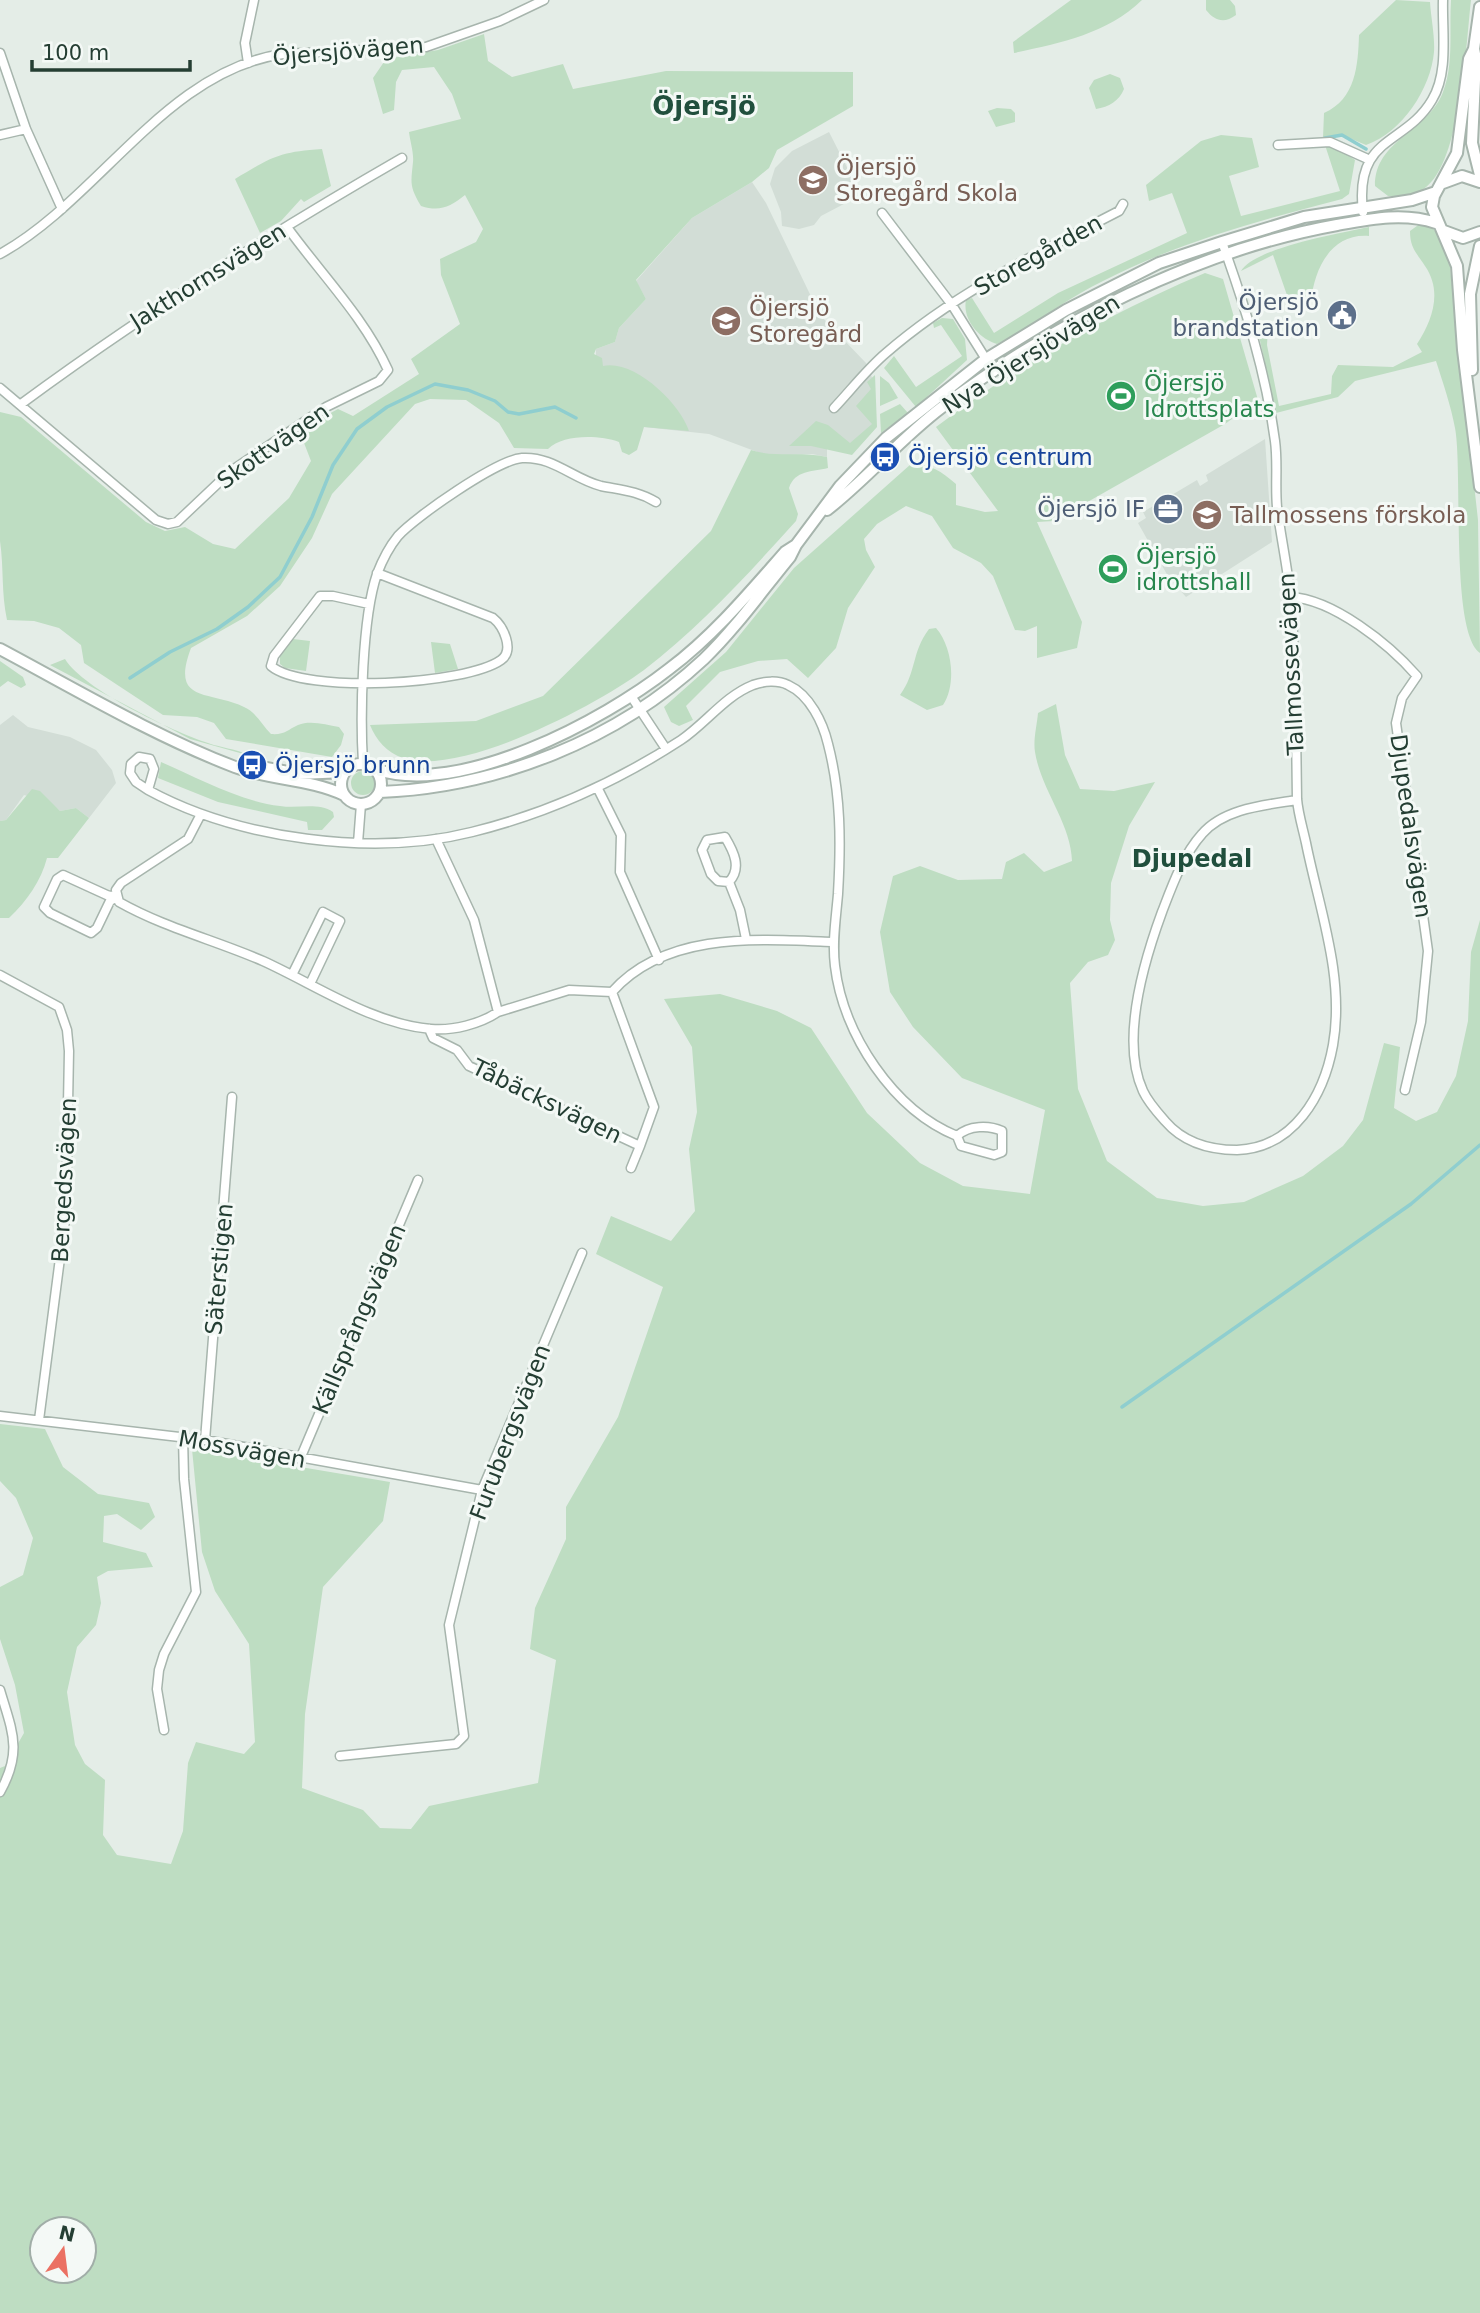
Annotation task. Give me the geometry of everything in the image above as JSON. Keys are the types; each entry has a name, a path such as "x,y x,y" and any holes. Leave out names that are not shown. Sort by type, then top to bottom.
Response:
{"street":[{"path":"248,63 245,43 254,0"},
{"name":"Öjersjövägen","path":"0,254 34,233 180,103 208,82 248,63 284,54 426,47 500,21 544,0"},
{"path":"1364,220 1362,206 1370,160 1381,145 1416,118 1435,94 1442,62 1443,0"},
{"path":"1480,8 1474,49 1469,59 1457,153 1432,207 1457,266 1464,364 1480,487"},
{"path":"1474,49 1476,59 1472,143 1480,176"},
{"path":"0,53 26,129 62,209"},
{"path":"0,135 26,129"},
{"path":"1278,145 1330,142 1370,160"},
{"name":"Jakthornsvägen","path":"21,404 118,333 402,158"},
{"name":"Nya Öjersjövägen","path":"361,804 373,801 380,792 431,786 521,766 606,731 639,710 706,657 790,557 840,485 880,443 986,359 1117,283 1159,263 1304,217 1412,200 1462,176 1480,181"},
{"name":"Storegården","path":"951,305 1002,272 1119,211 1123,204"},
{"name":"Storegården","path":"882,214 951,305 994,372"},
{"name":"Nya Öjersjövägen","path":"820,516 850,493 940,408 1092,312 1226,255 1311,229 1364,220 1413,217 1458,237 1480,232"},
{"name":"Skottvägen","path":"0,388 156,520 172,524 230,471 326,407 379,381 388,370 361,322 327,283 287,227"},
{"name":"Tallmossevägen","path":"1222,242 1250,327 1273,429 1277,503 1290,597 1297,800 1323,914 1334,981 1335,1033 1329,1062 1311,1107 1278,1138 1251,1149 1206,1146 1190,1141 1169,1126 1144,1093 1138,1075 1136,1013 1148,949 1183,863 1203,832 1225,817 1249,808 1297,800"},
{"path":"1477,460 1470,294 1480,246"},
{"path":"834,408 885,354 951,305"},
{"path":"344,795 341,786 345,772 351,766 363,763 369,604 377,573 389,549 408,525 488,471 520,458 551,462 600,486 631,490 656,502"},
{"name":"Nya Öjersjövägen","path":"363,763 375,769 419,775 486,763 560,736 631,696 671,668 730,614 785,552 796,545"},
{"path":"369,604 320,596 270,664 281,672 365,685 446,677 501,660 506,652 503,631 493,618 377,573"},
{"name":"Djupedalsvägen","path":"1290,597 1323,603 1337,611 1398,657 1417,676 1402,698 1396,723 1428,951 1422,1022 1405,1090"},
{"path":"0,649 166,736 223,759 299,774 345,772"},
{"path":"148,790 201,814 277,832 358,843 436,839 511,821 597,787 685,737 736,695 762,682 788,685 808,703 820,719 837,777 841,832 834,942 838,984 847,1014 876,1066 910,1106 957,1136 961,1146 994,1155 1002,1152 1004,1135 999,1129 971,1127 957,1136"},
{"path":"631,696 666,749"},
{"path":"223,759 233,766 326,788 361,804 358,843"},
{"path":"375,769 381,780 380,792"},
{"path":"597,787 621,835 620,872 659,960"},
{"name":"Tåbäcksvägen","path":"201,814 188,839 121,883 116,897 110,901 97,928 91,933 50,913 44,907 57,879 63,875 116,897 170,927 292,975 387,1018 429,1029 433,1038 457,1050 468,1066 640,1146"},
{"path":"729,882 718,881 712,874 702,850 707,840 720,836 727,840 737,866 729,882 740,910 746,939"},
{"path":"436,839 474,920 498,1012"},
{"path":"292,975 323,912 340,920 310,984"},
{"path":"429,1029 456,1028 569,990 612,992 636,968 711,942 746,939 834,942"},
{"name":"Bergedsvägen","path":"0,975 59,1007 68,1040 66,1212 39,1420"},
{"name":"Tåbäcksvägen","path":"612,992 654,1107 631,1168"},
{"name":"Säterstigen","path":"205,1440 232,1097"},
{"name":"Källsprångsvägen","path":"300,1459 418,1180"},
{"name":"Furubergsvägen","path":"340,1756 456,1744 464,1736 449,1625 482,1490 582,1253"},
{"name":"Mossvägen","path":"0,1416 205,1440 482,1490"},
{"path":"164,1730 157,1689 159,1670 164,1654 196,1592 184,1479 183,1437"},
{"path":"0,1690 15,1747 12,1771 0,1792"}],"shaded area":[{"name":"Öjersjö Storegård Skola","path":"829,132 861,195 821,216 814,225 799,229 782,226 781,212 770,184 775,168 792,151"},
{"name":"Öjersjö Storegård","path":"752,182 766,203 820,315 866,363 873,380 874,430 859,446 827,449 827,457 812,454 768,456 709,434 644,427 583,391 596,349 615,342 619,328 646,299 636,281 692,218"},
{"name":"Tallmossens förskola","path":"1265,439 1272,542 1186,597 1169,578 1138,523 1146,518 1143,512 1197,480 1200,486 1208,481 1206,475"},
{"path":"13,715 28,727 70,737 96,750 112,770 116,783 89,818 76,808 60,811 51,803 24,795 6,820 0,821 0,725"}],"green space":[{"path":"1071,0 1142,0 1114,21 1082,36 1014,53 1013,42"},
{"path":"1206,0 1230,0 1235,6 1236,15 1228,20 1216,19 1206,10"},
{"path":"1396,0 1430,2 1434,52 1432,66 1421,94 1403,120 1379,139 1366,145 1342,135 1323,138 1324,113 1343,99 1353,80 1359,35"},
{"path":"1451,0 1471,0 1460,101 1447,154 1437,174 1421,191 1388,196 1375,186 1377,170 1393,146 1436,106 1443,92 1450,58"},
{"path":"484,34 488,61 512,77 563,64 573,89 666,71 853,72 853,106 777,150 769,168 752,182 692,218 636,280 646,299 619,328 615,342 596,349 594,354 602,358 603,366 628,369 654,385 676,408 689,431 644,427 637,450 629,455 622,452 619,442 592,437 572,438 548,449 514,448 499,423 466,400 430,399 415,404 332,494 312,538 280,586 247,616 191,648 186,666 189,687 206,696 248,709 271,734 283,733 308,723 339,727 344,734 341,745 332,757 226,739 214,723 197,717 163,715 84,663 81,645 59,628 34,621 7,620 0,541 0,412 21,417 146,522 165,531 185,527 213,544 235,549 289,498 311,461 299,430 338,409 353,416 419,374 411,359 460,324 441,275 440,259 476,242 483,229 465,195 445,207 421,206 412,184 413,158 409,132 461,119 452,94 434,67 402,70 396,82 394,110 383,114 373,78 386,59 438,50"},
{"path":"1110,74 1120,78 1124,89 1113,103 1096,109 1089,88 1094,80"},
{"path":"997,108 1011,109 1015,113 1015,122 996,127 988,111"},
{"path":"1221,135 1252,138 1259,167 1229,176 1241,216 1340,191 1325,145 1337,148 1355,160 1349,194 1342,199 1190,243 1132,267 1089,288 997,344 984,338 974,328 967,315 966,300 972,298 994,333 1058,293 1187,233 1172,193 1149,201 1146,185 1201,141"},
{"path":"322,149 331,186 304,202 301,199 281,221 260,233 235,179 276,157"},
{"path":"1421,223 1432,227 1448,249 1478,520 1480,653 1471,639 1465,615 1459,548 1455,428 1436,361 1355,381 1338,397 1276,413 1259,336 1268,328 1267,345 1279,406 1331,394 1332,376 1338,365 1393,367 1422,352 1417,344 1431,316 1434,296 1430,276 1411,242 1410,231"},
{"path":"1369,227 1369,236 1344,240 1327,256 1316,277 1311,302 1298,305 1288,298 1273,255 1241,271 1263,255 1280,249"},
{"path":"1205,273 1223,279 1258,400 1225,424 1054,521 1037,522 1082,622 1077,648 1037,658 1037,626 1025,631 1015,630 993,576 981,563 953,548 932,516 906,506 877,524 864,539 866,550 875,567 848,608 836,648 808,678 787,659 758,661 720,672 686,706 693,720 679,726 671,722 664,707 726,652 794,568 911,464 935,469 956,484 956,505 985,512 998,511 936,427 999,382 1066,342 1134,305"},
{"path":"942,318 953,319 965,339 967,360 916,407 884,368 894,356 916,387 962,356 941,325 934,328 933,323"},
{"path":"875,375 877,427 852,455 811,446 789,446 816,421 828,425 850,443 872,424 856,406 871,389 867,382"},
{"path":"880,376 889,383 898,398 880,406"},
{"path":"900,404 908,413 881,433 880,414"},
{"path":"751,450 770,454 827,457 828,468 795,478 789,488 798,514 796,521 742,580 644,670 595,701 528,734 459,757 428,761 403,758 392,753 375,736 370,725 476,721 543,696 711,531"},
{"path":"936,628 949,655 950,687 943,705 927,710 900,695 923,638 929,629"},
{"path":"293,639 310,641 306,671 285,668 280,664 280,653"},
{"path":"431,642 450,644 458,669 435,673"},
{"path":"65,659 90,684 113,699 50,665"},
{"path":"0,661 23,677 26,685 21,688 8,681 0,687"},
{"path":"1056,704 1065,755 1080,789 1114,791 1155,782 1129,826 1111,883 1110,920 1115,940 1108,955 1088,962 1070,983 1078,1089 1107,1161 1157,1198 1203,1206 1244,1202 1303,1176 1343,1146 1363,1120 1384,1043 1400,1047 1394,1108 1416,1121 1437,1112 1456,1076 1468,1021 1471,952 1480,920 1480,2313 0,2313 0,1768 5,1766 24,1733 15,1685 0,1639 0,1587 23,1575 33,1538 16,1498 0,1481 0,1424 45,1429 63,1467 98,1494 149,1503 155,1517 141,1530 117,1514 104,1516 103,1542 146,1553 153,1567 108,1571 97,1577 101,1603 96,1625 77,1647 67,1692 75,1745 85,1764 105,1780 103,1835 117,1855 171,1864 183,1831 188,1763 196,1742 244,1754 255,1742 249,1644 215,1591 202,1552 192,1449 390,1482 383,1521 323,1587 305,1714 302,1788 363,1810 380,1828 411,1829 429,1806 538,1783 556,1660 530,1649 535,1608 566,1539 566,1507 618,1417 663,1287 596,1254 611,1216 671,1241 695,1211 689,1149 697,1112 692,1047 664,999 720,994 777,1011 811,1028 867,1113 920,1163 963,1186 1030,1194 1045,1110 962,1078 913,1027 890,992 880,932 893,876 920,866 958,880 1002,879 1006,862 1024,853 1044,872 1072,861 1067,833 1038,766 1035,738 1038,713"},
{"path":"159,723 192,737 247,755 190,739"},
{"path":"161,762 249,799 287,807 321,807 333,812 334,817 322,830 308,830 307,822 218,802 158,778"},
{"path":"363,771 371,775 375,783 371,791 363,795 355,791 351,783 355,775"},
{"path":"32,789 40,791 60,811 76,808 89,818 58,858 47,858 37,883 22,905 9,918 0,918 0,821 6,820"}],"waterway":[{"path":"1325,138 1342,135 1366,149"},
{"path":"130,678 170,652 217,629 248,607 280,577 312,517 333,465 357,429 387,407 435,384 468,390 495,401 508,412 519,414 555,407 576,418"},
{"path":"1122,1407 1411,1204 1480,1145"}],"place":[{"name":"Öjersjö Storegård Skola","path":"813,180"},
{"name":"Öjersjö brandstation","path":"1342,315"},
{"name":"Öjersjö Storegård","path":"726,321"},
{"name":"Öjersjö Idrottsplats","path":"1121,396"},
{"name":"Öjersjö centrum","path":"885,457"},
{"name":"Öjersjö IF","path":"1168,509"},
{"name":"Tallmossens förskola","path":"1207,515"},
{"name":"Öjersjö idrottshall","path":"1113,569"},
{"name":"Öjersjö brunn","path":"252,765"}],"district":[{"name":"Öjersjö","path":"704,106"},
{"name":"Djupedal","path":"1192,859"}]}
